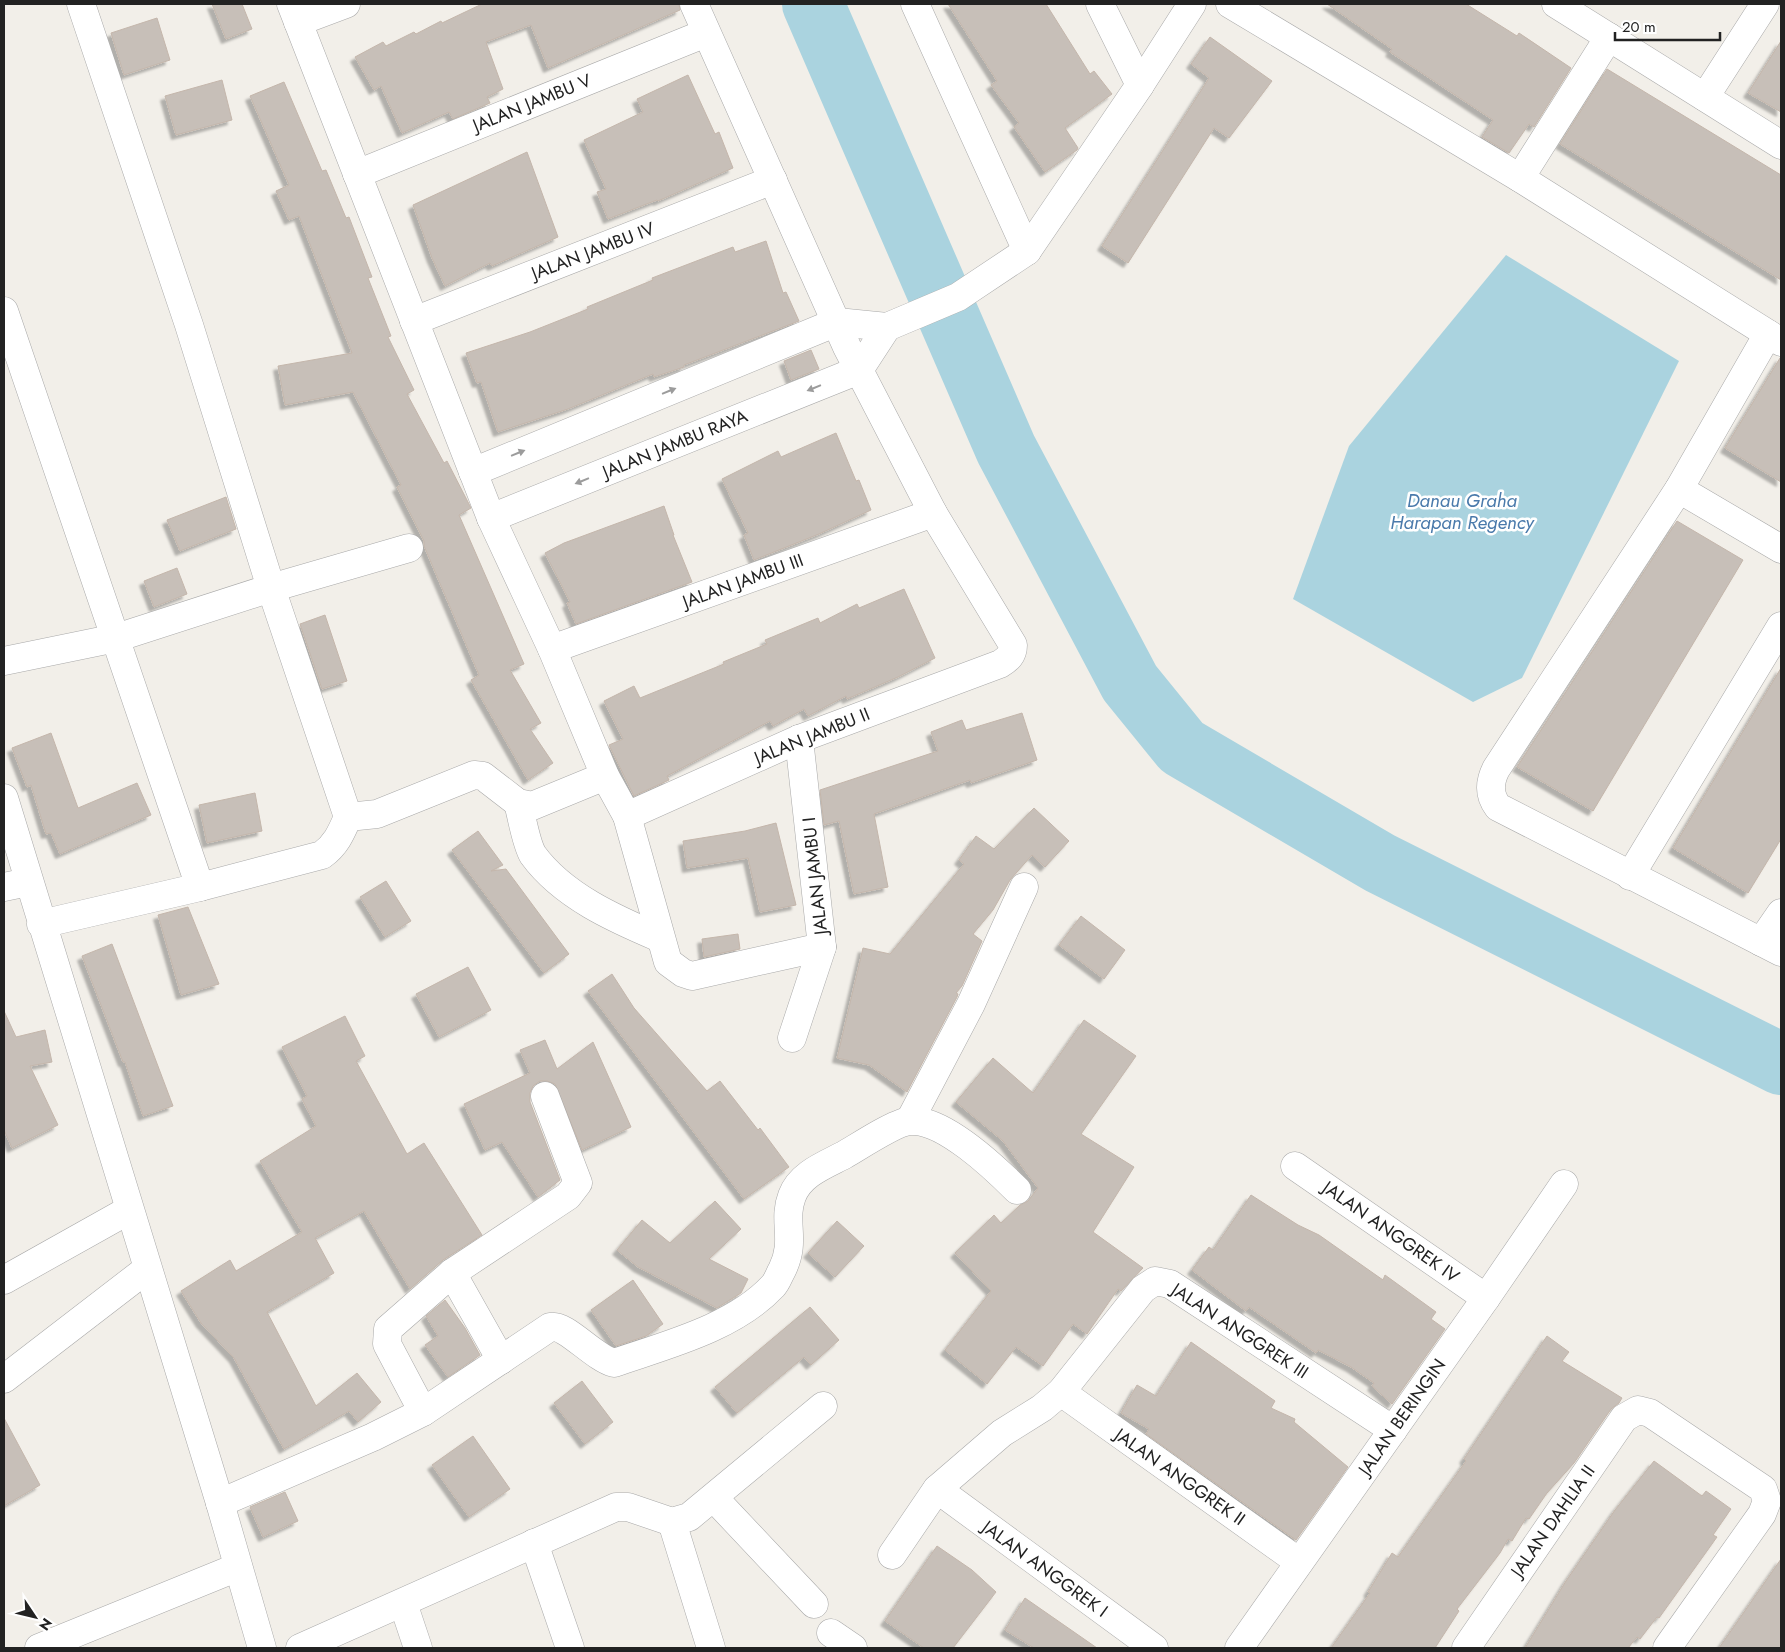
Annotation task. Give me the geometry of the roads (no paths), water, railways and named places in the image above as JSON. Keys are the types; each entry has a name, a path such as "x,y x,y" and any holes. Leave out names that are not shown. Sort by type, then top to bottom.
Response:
{"street":[{"path":"41,924 200,887 322,855 332,848 339,838 348,817 271,588 189,325 81,4"},
{"path":"346,4 295,13 491,518 552,649 605,776 627,816 668,962 683,974 692,976 822,947"},
{"path":"694,4 859,370 934,513"},
{"path":"915,4 1027,251"},
{"path":"1100,4 1140,85"},
{"path":"473,472 837,322 887,326 958,297 1027,251 1140,85 1192,4"},
{"path":"1230,4 1520,178 1775,338 1490,781 1494,801 1498,807 1771,947 1781,912"},
{"path":"1556,4 1781,145"},
{"path":"1705,97 1765,4"},
{"name":"JALAN JAMBU V","path":"357,174 706,32"},
{"path":"1520,178 1609,37"},
{"name":"JALAN JAMBU IV","path":"414,321 773,180"},
{"path":"4,311 200,887"},
{"path":"859,370 887,326"},
{"name":"JALAN JAMBU RAYA","path":"491,518 859,370"},
{"path":"1679,489 1781,549"},
{"name":"JALAN JAMBU III","path":"552,649 934,513"},
{"name":"JALAN JAMBU II","path":"627,816 799,739 1000,664 1010,656 1014,645 934,513"},
{"path":"4,661 116,638 271,588 409,548"},
{"path":"1630,876 1781,626"},
{"name":"JALAN JAMBU I","path":"792,1038 822,947 799,739"},
{"path":"348,817 377,814 433,793 464,777 474,775 482,776 518,803 532,806 605,776"},
{"path":"4,798 16,885 41,924 220,1503 262,1648"},
{"path":"518,803 532,853 559,883 603,911 660,938"},
{"path":"220,1503 373,1437 423,1412 554,1326 565,1330 599,1357 614,1363 711,1329 758,1300 774,1285 789,1255 788,1208 792,1194 806,1176 910,1120 971,1004 1024,887"},
{"path":"423,1412 387,1344 386,1336 388,1329 393,1322 452,1273 568,1196 578,1183 578,1178 544,1096"},
{"path":"910,1120 940,1129 987,1160 1017,1190"},
{"name":"JALAN ANGGREK IV","path":"1295,1166 1486,1298"},
{"name":"JALAN BERINGIN","path":"1239,1648 1486,1298 1564,1184"},
{"path":"4,1280 129,1210"},
{"path":"4,1379 147,1269"},
{"path":"452,1273 500,1360"},
{"name":"JALAN ANGGREK III","path":"892,1555 937,1489 1002,1433 1042,1408 1061,1392 1143,1289 1155,1281 1170,1284 1393,1430"},
{"name":"JALAN ANGGREK II","path":"1061,1392 1299,1562"},
{"path":"300,1648 616,1507 628,1507 672,1522 689,1517 823,1406"},
{"name":"JALAN DAHLIA II","path":"1466,1648 1624,1418 1638,1410 1650,1413 1763,1489 1767,1501 1762,1514 1667,1648"},
{"name":"JALAN ANGGREK I","path":"937,1489 1154,1648"},
{"path":"714,1498 814,1604"},
{"path":"672,1522 711,1648"},
{"path":"534,1544 570,1648"},
{"path":"39,1648 238,1567"},
{"path":"403,1602 418,1648"},
{"path":"831,1633 853,1648"}],"water":[{"name":"Danau Graha Harapan Regency","path":"1506,255 1679,361 1522,678 1473,702 1293,599 1349,446"}],"waterway":[{"path":"813,4 1006,449 1130,683 1182,747 1380,863 1781,1064"}]}
